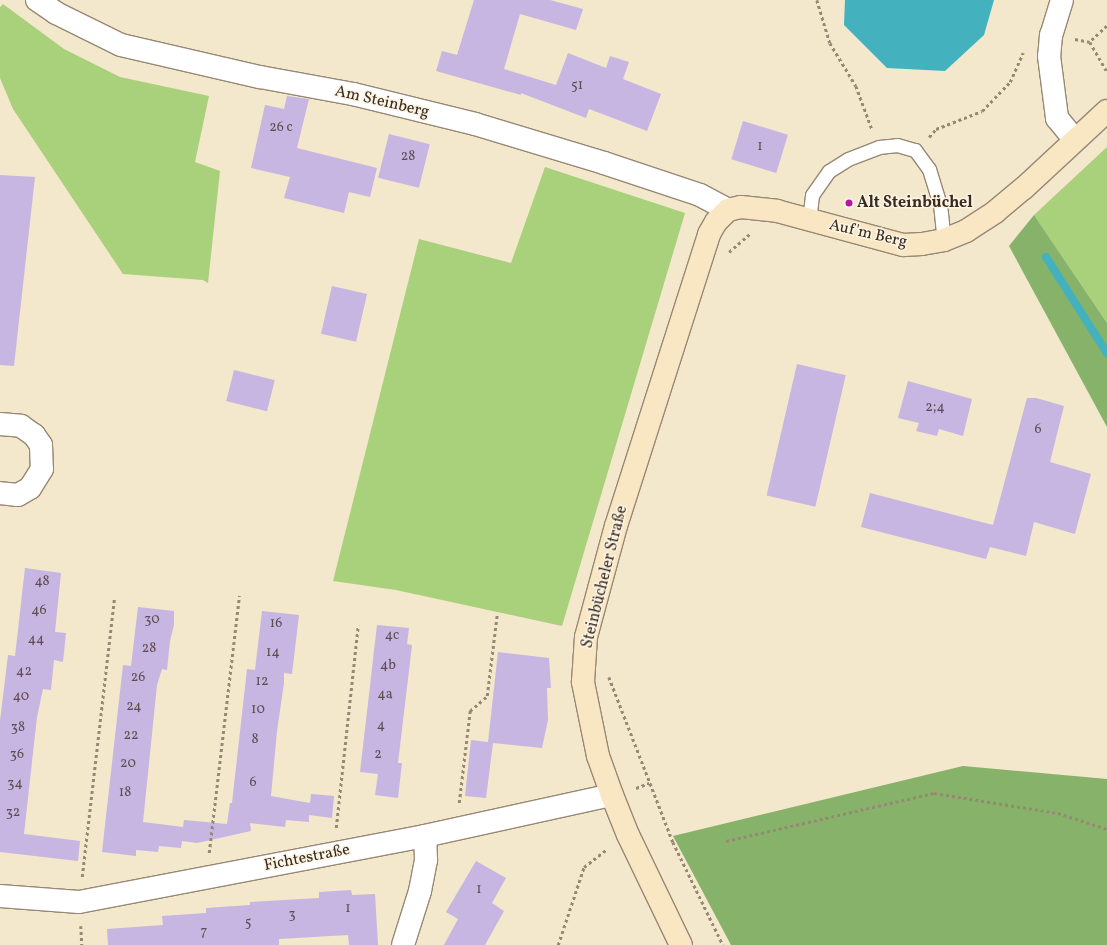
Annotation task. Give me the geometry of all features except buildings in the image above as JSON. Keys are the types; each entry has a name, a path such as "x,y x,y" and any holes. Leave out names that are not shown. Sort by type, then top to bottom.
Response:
{"street":[{"name":"Am Steinberg","path":"37,0 56,13 121,45 260,77 353,94 475,124 692,192 728,210"},
{"path":"1062,0 1051,35 1049,56 1057,118 1075,140"},
{"name":"Auf'm Berg","path":"728,210 742,207 762,208 903,245 922,244 944,240 966,231 995,212 1107,111"},
{"name":"Steinbücheler Straße","path":"681,945 628,834 612,795 598,756 583,682 586,636 616,526 709,234 716,222 728,210"},
{"path":"0,424 21,426 34,435 41,446 42,469 30,488 18,495 0,493"},
{"name":"Fichtestraße","path":"0,896 80,902 334,852 425,836 612,795"},
{"path":"403,945 420,891 426,860 425,836"}],"lane":[{"path":"808,220 812,195 829,171 848,159 879,147 897,145 915,150 929,169 940,204 944,240"}],"path":[{"path":"817,0 830,43 856,86 879,147"},
{"path":"1107,26 1090,42 1107,72"},
{"path":"915,150 936,129 982,111 1010,82 1025,50"},
{"path":"206,877 239,596"},
{"path":"82,945 80,902 114,599"},
{"path":"459,828 458,814 470,711 487,696 497,615"},
{"path":"334,852 358,625"},
{"path":"607,672 655,800 673,842 723,945"},
{"path":"726,841 934,793 1058,813 1107,829"},
{"path":"558,945 584,867 628,834"}],"green space":[{"path":"3,4 64,49 120,77 209,96 195,162 220,171 208,283 203,280 123,274 13,109 0,78 0,7"},
{"path":"1107,147 1107,323 1034,215"},
{"path":"545,167 685,213 562,626 396,590 333,581 419,239 511,263"},
{"path":"1034,215 1107,323 1107,427 1009,246"},
{"path":"963,766 1107,779 1107,945 731,945 673,836"}],"water":[{"path":"845,0 994,0 984,35 945,71 887,68 844,25"}],"waterway":[{"path":"1046,257 1107,353"}],"place":[{"name":"Alt Steinbüchel","path":"849,203"}]}
